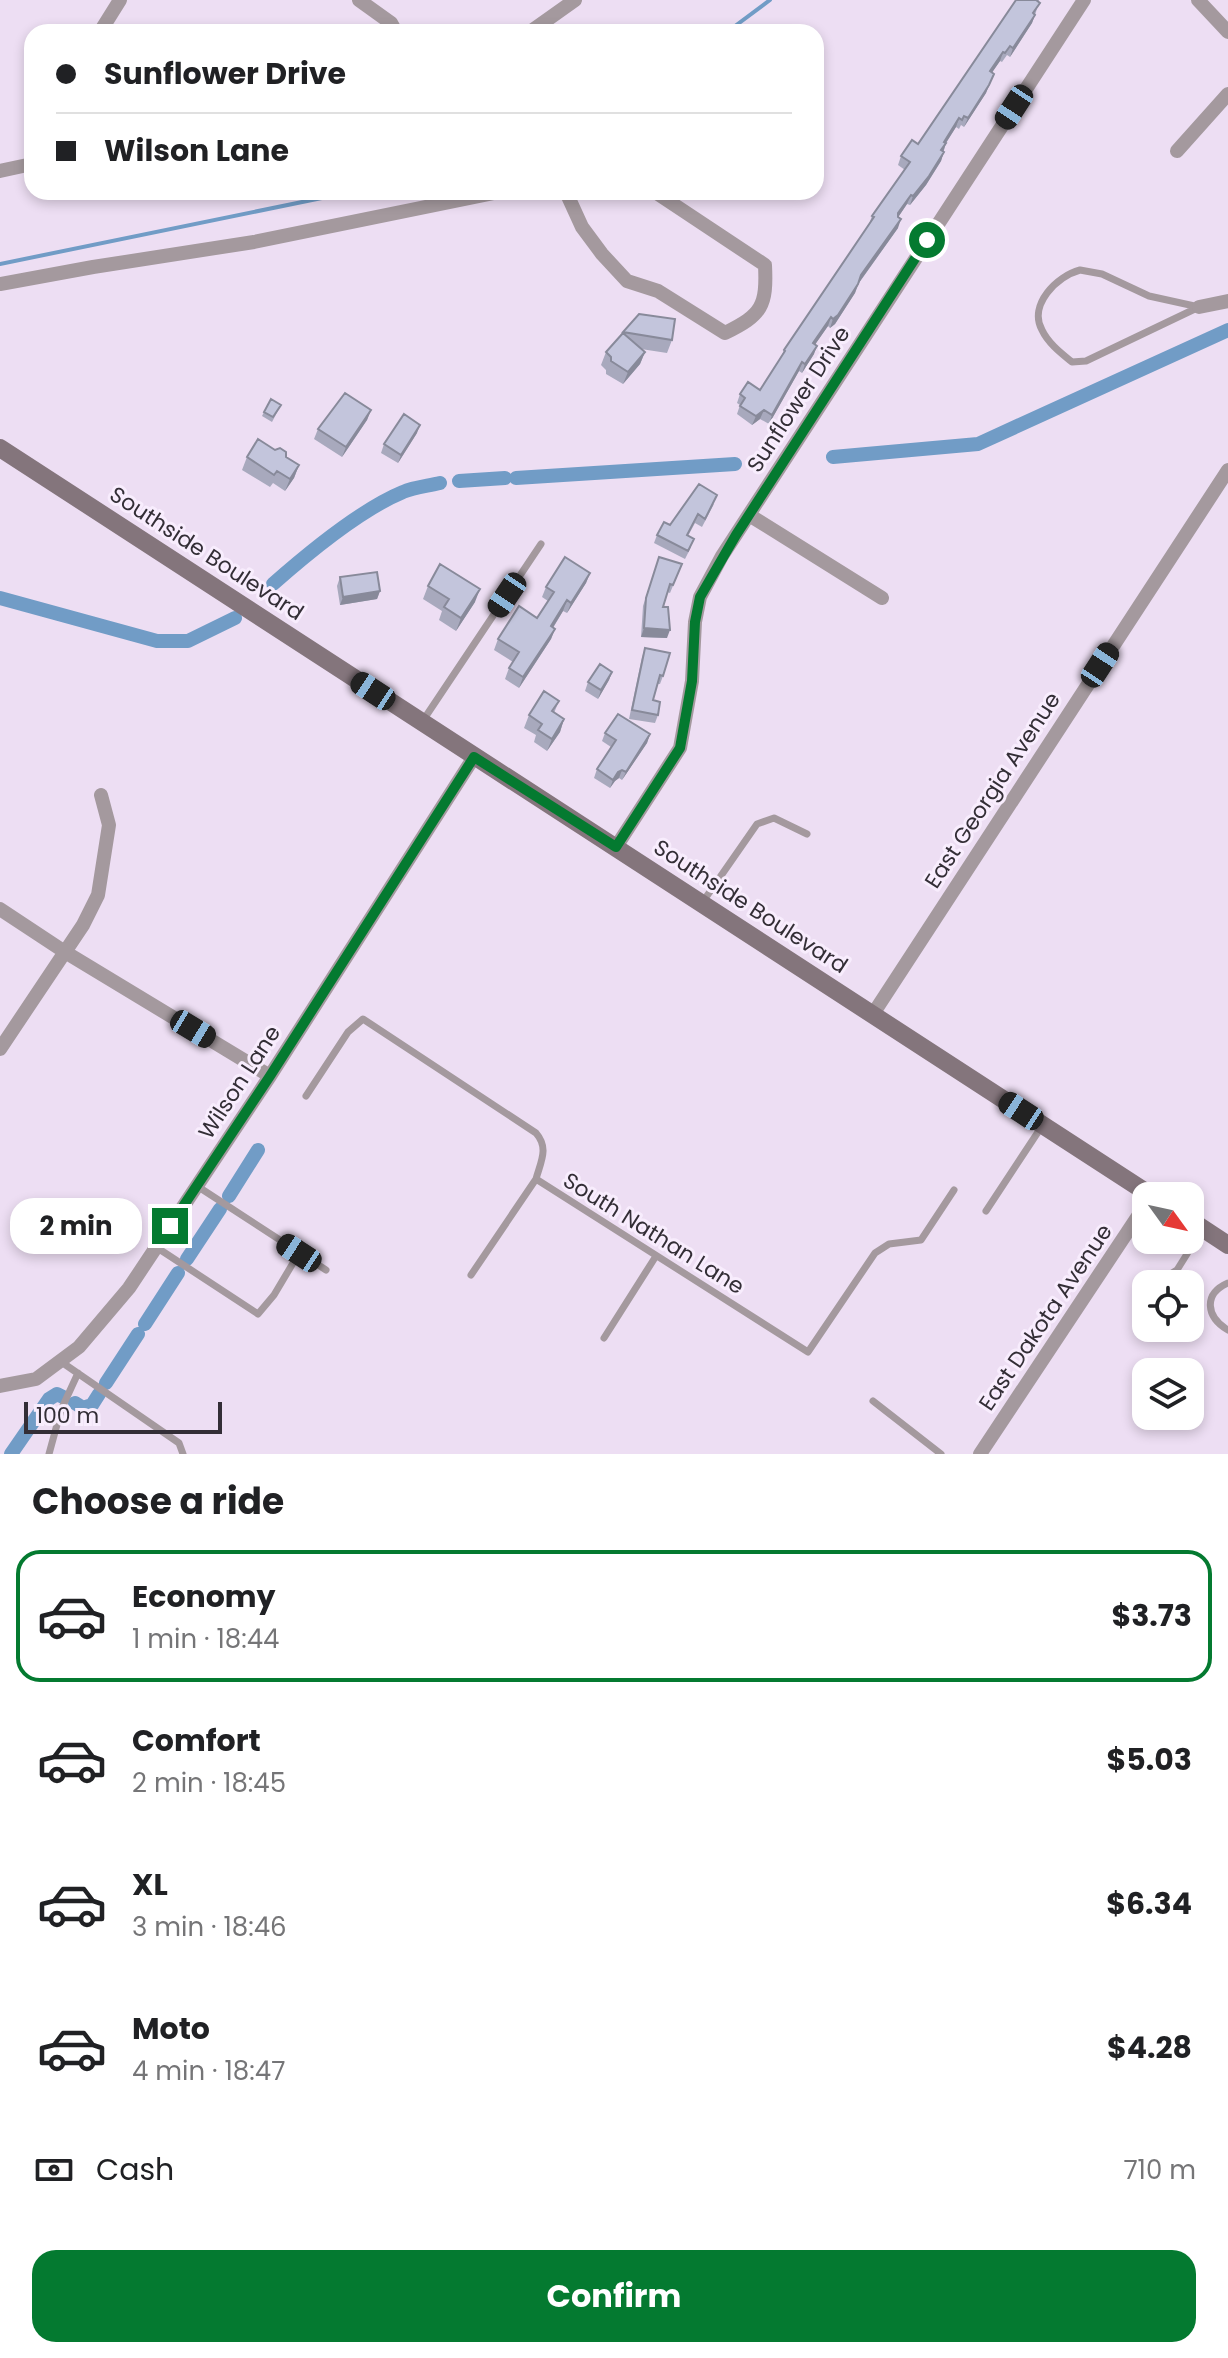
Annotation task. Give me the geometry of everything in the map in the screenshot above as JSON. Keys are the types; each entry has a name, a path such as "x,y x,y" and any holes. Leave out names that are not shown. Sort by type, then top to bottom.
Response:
{"main road":[{"name":"Southside Boulevard","path":"0,448 1132,1183"},
{"path":"1204,1229 1228,1245"}],"street":[{"path":"105,24 120,0"},
{"path":"359,0 392,24"},
{"path":"541,24 575,0"},
{"name":"Sunflower Drive","path":"616,847 680,748 692,681 695,622 700,597 749,515 1084,0"},
{"path":"1198,0 1228,32"},
{"path":"1177,151 1228,94"},
{"path":"0,171 24,166"},
{"path":"0,284 254,242 460,200"},
{"path":"570,200 582,227 627,281 658,291 725,333 751,320 767,295 765,265 667,200"},
{"path":"1199,307 1228,301"},
{"name":"East Georgia Avenue","path":"873,1014 1228,470"},
{"path":"749,515 882,598"},
{"name":"Wilson Lane","path":"0,1386 36,1379 79,1347 129,1288 270,1076 474,757"},
{"path":"0,1049 65,952 98,895 109,825 101,795"},
{"path":"0,909 270,1076"},
{"name":"East Dakota Avenue","path":"980,1454 1132,1225"}],"lane":[{"path":"1080,270 1102,274 1149,296 1199,307 1086,361 1072,362 1056,349 1041,330 1037,314 1047,292 1065,274 1080,270"},
{"path":"421,723 541,544"},
{"path":"702,903 757,824 774,818 807,834"},
{"name":"South Nathan Lane","path":"306,1096 348,1032 363,1019 536,1133 545,1151 536,1179 808,1352 875,1253 889,1244 921,1240 954,1190"},
{"path":"986,1211 1043,1125"},
{"path":"471,1275 536,1179"},
{"path":"197,1186 326,1270"},
{"path":"156,1247 258,1314 274,1295 299,1253"},
{"path":"604,1338 656,1256"},
{"path":"1228,1283 1218,1288 1209,1299 1209,1309 1217,1322 1228,1330"},
{"path":"60,1361 179,1443 183,1454"},
{"path":"49,1454 61,1410 78,1373"},
{"path":"873,1401 941,1454"}],"building":[{"path":"1016,0 1036,0 1040,3 1013,48 1010,46 1003,52 990,71 994,74 989,85 968,118 959,118 929,176 898,213 901,219 861,275 838,315 833,319 831,317 813,343 817,346 805,364 802,362 772,415 764,410 756,416 740,406 745,398 740,394 748,382 760,390 910,162 901,156 912,140 918,144"},
{"path":"639,314 675,319 672,340 623,332"},
{"path":"623,333 645,352 628,372 611,361 606,352"},
{"path":"345,393 371,410 346,447 318,429"},
{"path":"271,399 281,405 273,417 264,412"},
{"path":"404,414 420,425 401,455 384,444"},
{"path":"258,439 275,450 280,448 286,452 286,457 299,465 290,479 277,471 274,475 247,457"},
{"path":"699,484 717,495 705,519 698,514 687,535 694,539 688,551 657,535 664,522 670,525"},
{"path":"565,557 590,573 571,603 567,600 551,626 555,629 523,677 509,668 519,652 498,639 519,606 537,618 554,592 546,587"},
{"path":"659,557 682,564 673,585 670,584 663,607 668,607 670,630 644,628 646,598"},
{"path":"440,564 480,589 461,618 444,607 449,599 428,586"},
{"path":"377,572 380,591 343,597 340,577"},
{"path":"645,648 670,653 653,700 660,702 658,715 632,710"},
{"path":"600,664 612,672 601,690 588,682"},
{"path":"544,691 559,701 552,711 564,719 552,739 538,730 542,724 529,715"},
{"path":"618,714 650,734 626,772 618,772 613,780 597,769 616,740 605,733"}],"waterway":[{"path":"738,24 770,0"},
{"path":"0,264 312,200"},
{"path":"833,457 978,444 1228,330"},
{"path":"516,478 735,464"},
{"path":"459,481 505,478"},
{"path":"273,584 318,546 370,509 407,490 440,483"},
{"path":"0,598 157,641 188,641 235,618"},
{"path":"229,1196 258,1150"},
{"path":"187,1259 220,1209"},
{"path":"145,1324 178,1273"},
{"path":"106,1383 138,1334"},
{"path":"11,1454 49,1399 57,1394 63,1397"},
{"path":"75,1403 83,1408 92,1405 99,1394"}],"route":[{"path":"170,1226 474,757 616,847 680,748 692,681 695,622 700,597 722,556 927,240"}]}
